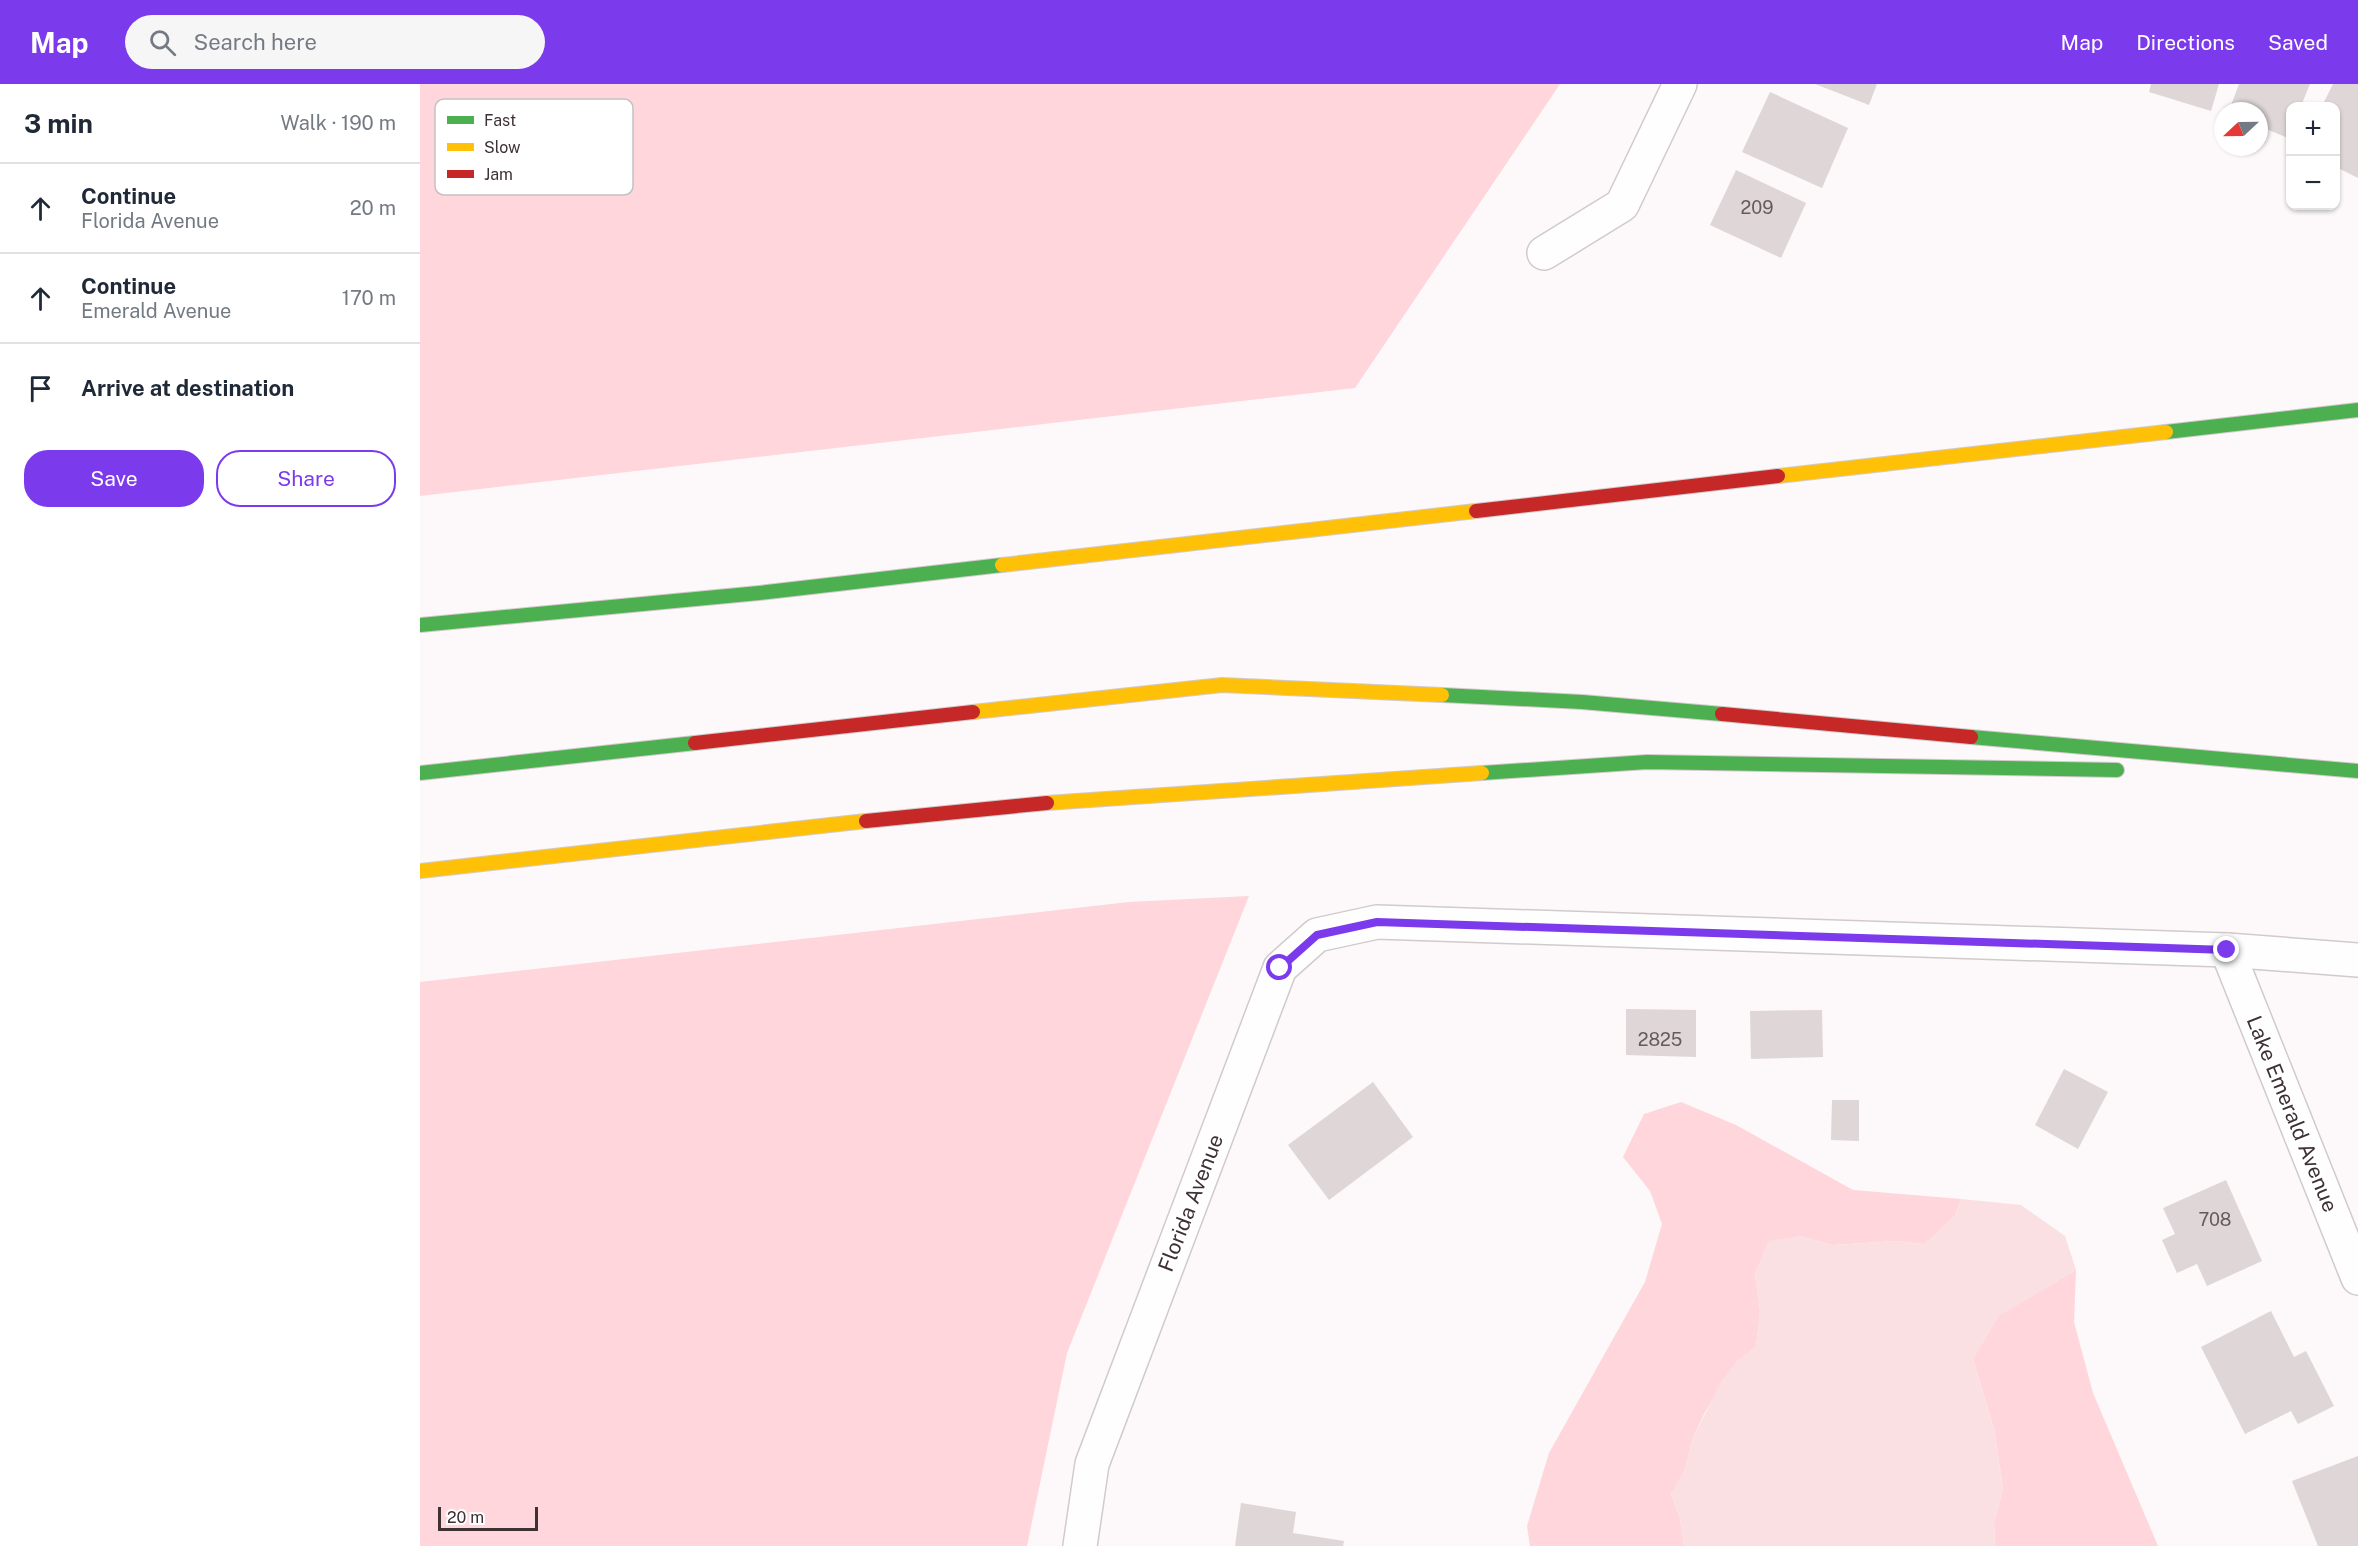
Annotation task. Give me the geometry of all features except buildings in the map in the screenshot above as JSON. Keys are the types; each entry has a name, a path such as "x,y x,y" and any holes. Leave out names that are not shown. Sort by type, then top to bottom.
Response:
{"highway":[{"path":"420,625 759,593 2358,410"},
{"path":"420,773 1222,685 1581,702 2358,772"},
{"path":"420,871 1010,805 1647,762 2133,770"},
{"path":"2192,771 2358,772"}],"street":[{"path":"1544,253 1622,205 1680,84"},
{"name":"Florida Avenue","path":"1080,1546 1092,1464 1280,968 1317,935 1377,922 2227,950 2358,960"},
{"name":"Lake Emerald Avenue","path":"2227,950 2358,1278"}],"shaded area":[{"path":"420,84 1560,84 1355,388 420,496"},
{"path":"1249,896 1067,1353 1027,1546 420,1546 420,982 1129,902"},
{"path":"1681,1102 1736,1125 1853,1190 1961,1199 1955,1216 1925,1244 1895,1241 1833,1245 1799,1236 1755,1273 1760,1311 1756,1347 1737,1361 1705,1412 1692,1440 1685,1470 1671,1495 1680,1518 1684,1546 1530,1546 1527,1526 1549,1453 1645,1282 1662,1224 1650,1191 1623,1157 1644,1114"},
{"path":"1961,1199 2021,1205 2065,1236 2076,1270 1999,1316 1973,1359 1994,1429 2003,1488 1994,1524 1995,1546 1684,1546 1680,1518 1671,1495 1685,1470 1692,1440 1721,1382 1737,1361 1756,1346 1760,1311 1755,1273 1768,1241 1799,1236 1833,1245 1895,1241 1925,1244 1955,1216"},
{"path":"2076,1270 2074,1322 2093,1393 2158,1546 1995,1546 1994,1524 2003,1488 1994,1429 1973,1359 1998,1316"}],"traffic: fast":[{"path":"2166,432 2358,410"},
{"path":"420,625 759,593 1002,565"},
{"path":"1442,695 1582,702 1722,714"},
{"path":"1971,737 2358,771"},
{"path":"420,773 695,743"},
{"path":"1482,773 1647,762 2117,770"}],"traffic: slow":[{"path":"1778,476 2166,432"},
{"path":"1002,565 1476,511"},
{"path":"973,712 1222,685 1442,695"},
{"path":"1047,803 1482,773"},
{"path":"420,871 866,821"}],"traffic: jam":[{"path":"1476,511 1778,476"},
{"path":"695,743 973,712"},
{"path":"1722,714 1971,737"},
{"path":"866,821 1047,803"}],"route":[{"path":"1280,968 1317,935 1377,922 2227,950"}]}
